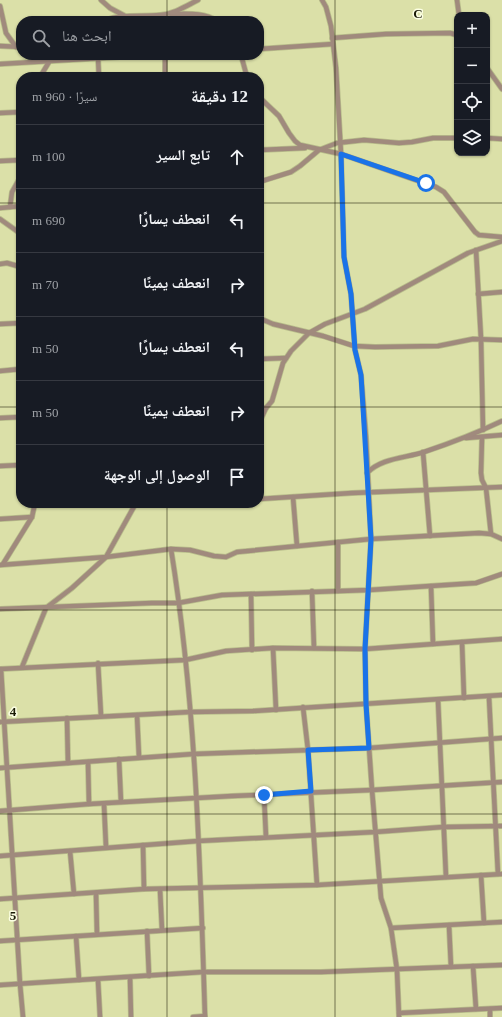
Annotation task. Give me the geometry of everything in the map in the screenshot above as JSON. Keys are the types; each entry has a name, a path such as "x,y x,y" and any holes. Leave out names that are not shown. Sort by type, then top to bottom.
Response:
{"street":[{"path":"101,0 110,8 125,16"},
{"path":"164,16 198,0"},
{"path":"322,0 326,7 336,68 341,154 344,257 351,294 354,346 361,375 366,437 371,539 365,649 366,704 379,880 382,904 391,928 398,970 399,1015 502,1008"},
{"path":"457,0 459,12"},
{"path":"0,6 6,33 16,45"},
{"path":"168,14 198,14 209,16"},
{"path":"332,38 386,34 454,34"},
{"path":"264,49 333,44"},
{"path":"0,46 16,47"},
{"path":"0,64 74,60"},
{"path":"98,60 98,72"},
{"path":"164,72 165,60"},
{"path":"243,60 247,72"},
{"path":"43,72 49,62"},
{"path":"490,72 502,89"},
{"path":"264,102 279,116 295,141 300,145 341,154 436,187 444,192 474,232 478,235 502,237"},
{"path":"0,113 16,112"},
{"path":"264,181 284,175 296,169 319,150 340,142 364,140 412,142 433,138 454,138"},
{"path":"490,138 502,139"},
{"path":"264,150 309,148"},
{"path":"0,161 16,160"},
{"path":"10,207 12,192 16,185"},
{"path":"0,208 16,206"},
{"path":"0,219 16,230"},
{"path":"264,412 272,401 283,363 291,351 309,333 325,324 353,314 476,250 502,241"},
{"path":"476,250 481,339 483,430"},
{"path":"0,264 7,263 16,266"},
{"path":"478,294 502,292"},
{"path":"264,320 273,324 354,346 438,346 464,340 502,340"},
{"path":"0,324 16,323"},
{"path":"264,359 286,358"},
{"path":"0,371 16,369"},
{"path":"0,418 16,417"},
{"path":"367,473 371,468 380,464 423,452 483,430 502,421"},
{"path":"461,438 502,435"},
{"path":"482,437 481,473 482,480 486,488 491,534"},
{"path":"423,452 430,536"},
{"path":"0,466 16,465"},
{"path":"264,500 502,487"},
{"path":"294,497 297,546"},
{"path":"2,565 32,517 34,508"},
{"path":"22,668 46,608 72,588 106,557 133,508"},
{"path":"0,519 32,517"},
{"path":"2,565 106,557 171,549 190,550 214,556 226,557 237,552 338,542 478,533 491,534 502,539"},
{"path":"338,542 338,591"},
{"path":"171,549 189,689 203,928 205,1017 193,1017"},
{"path":"0,609 152,603 178,604 222,595 369,590 476,583 502,574"},
{"path":"431,586 433,644"},
{"path":"312,592 314,648"},
{"path":"251,594 252,650"},
{"path":"23,1017 7,767 2,722 1,669 98,663 185,660 226,651 273,648 365,649 502,639"},
{"path":"462,642 464,698"},
{"path":"273,648 276,710"},
{"path":"98,663 102,716"},
{"path":"0,899 144,889 317,885 379,880 500,874 489,696"},
{"path":"2,722 190,712 276,710 303,707 502,696"},
{"path":"438,700 446,876"},
{"path":"303,707 308,750 317,885"},
{"path":"137,715 139,758"},
{"path":"67,718 68,763"},
{"path":"0,768 193,754 369,748 502,738"},
{"path":"120,759 121,802"},
{"path":"88,762 89,804"},
{"path":"0,812 121,802 502,782"},
{"path":"264,795 266,837"},
{"path":"104,804 106,847"},
{"path":"0,856 198,841 443,827 502,826"},
{"path":"143,845 144,889"},
{"path":"70,851 74,894"},
{"path":"481,875 484,923"},
{"path":"160,889 162,930"},
{"path":"96,893 97,934"},
{"path":"391,928 502,922"},
{"path":"449,925 451,967"},
{"path":"0,941 203,928"},
{"path":"147,931 149,976"},
{"path":"76,936 80,980"},
{"path":"0,985 98,980 203,972 398,970 502,965"},
{"path":"473,966 476,1009"},
{"path":"130,977 131,1017"},
{"path":"98,980 100,1017"},
{"path":"490,1009 490,1017"}],"route":[{"path":"264,795 311,791 308,750 369,748 366,704 365,649 371,539 366,437 361,375 355,350 351,294 344,257 341,154 426,183"}]}
